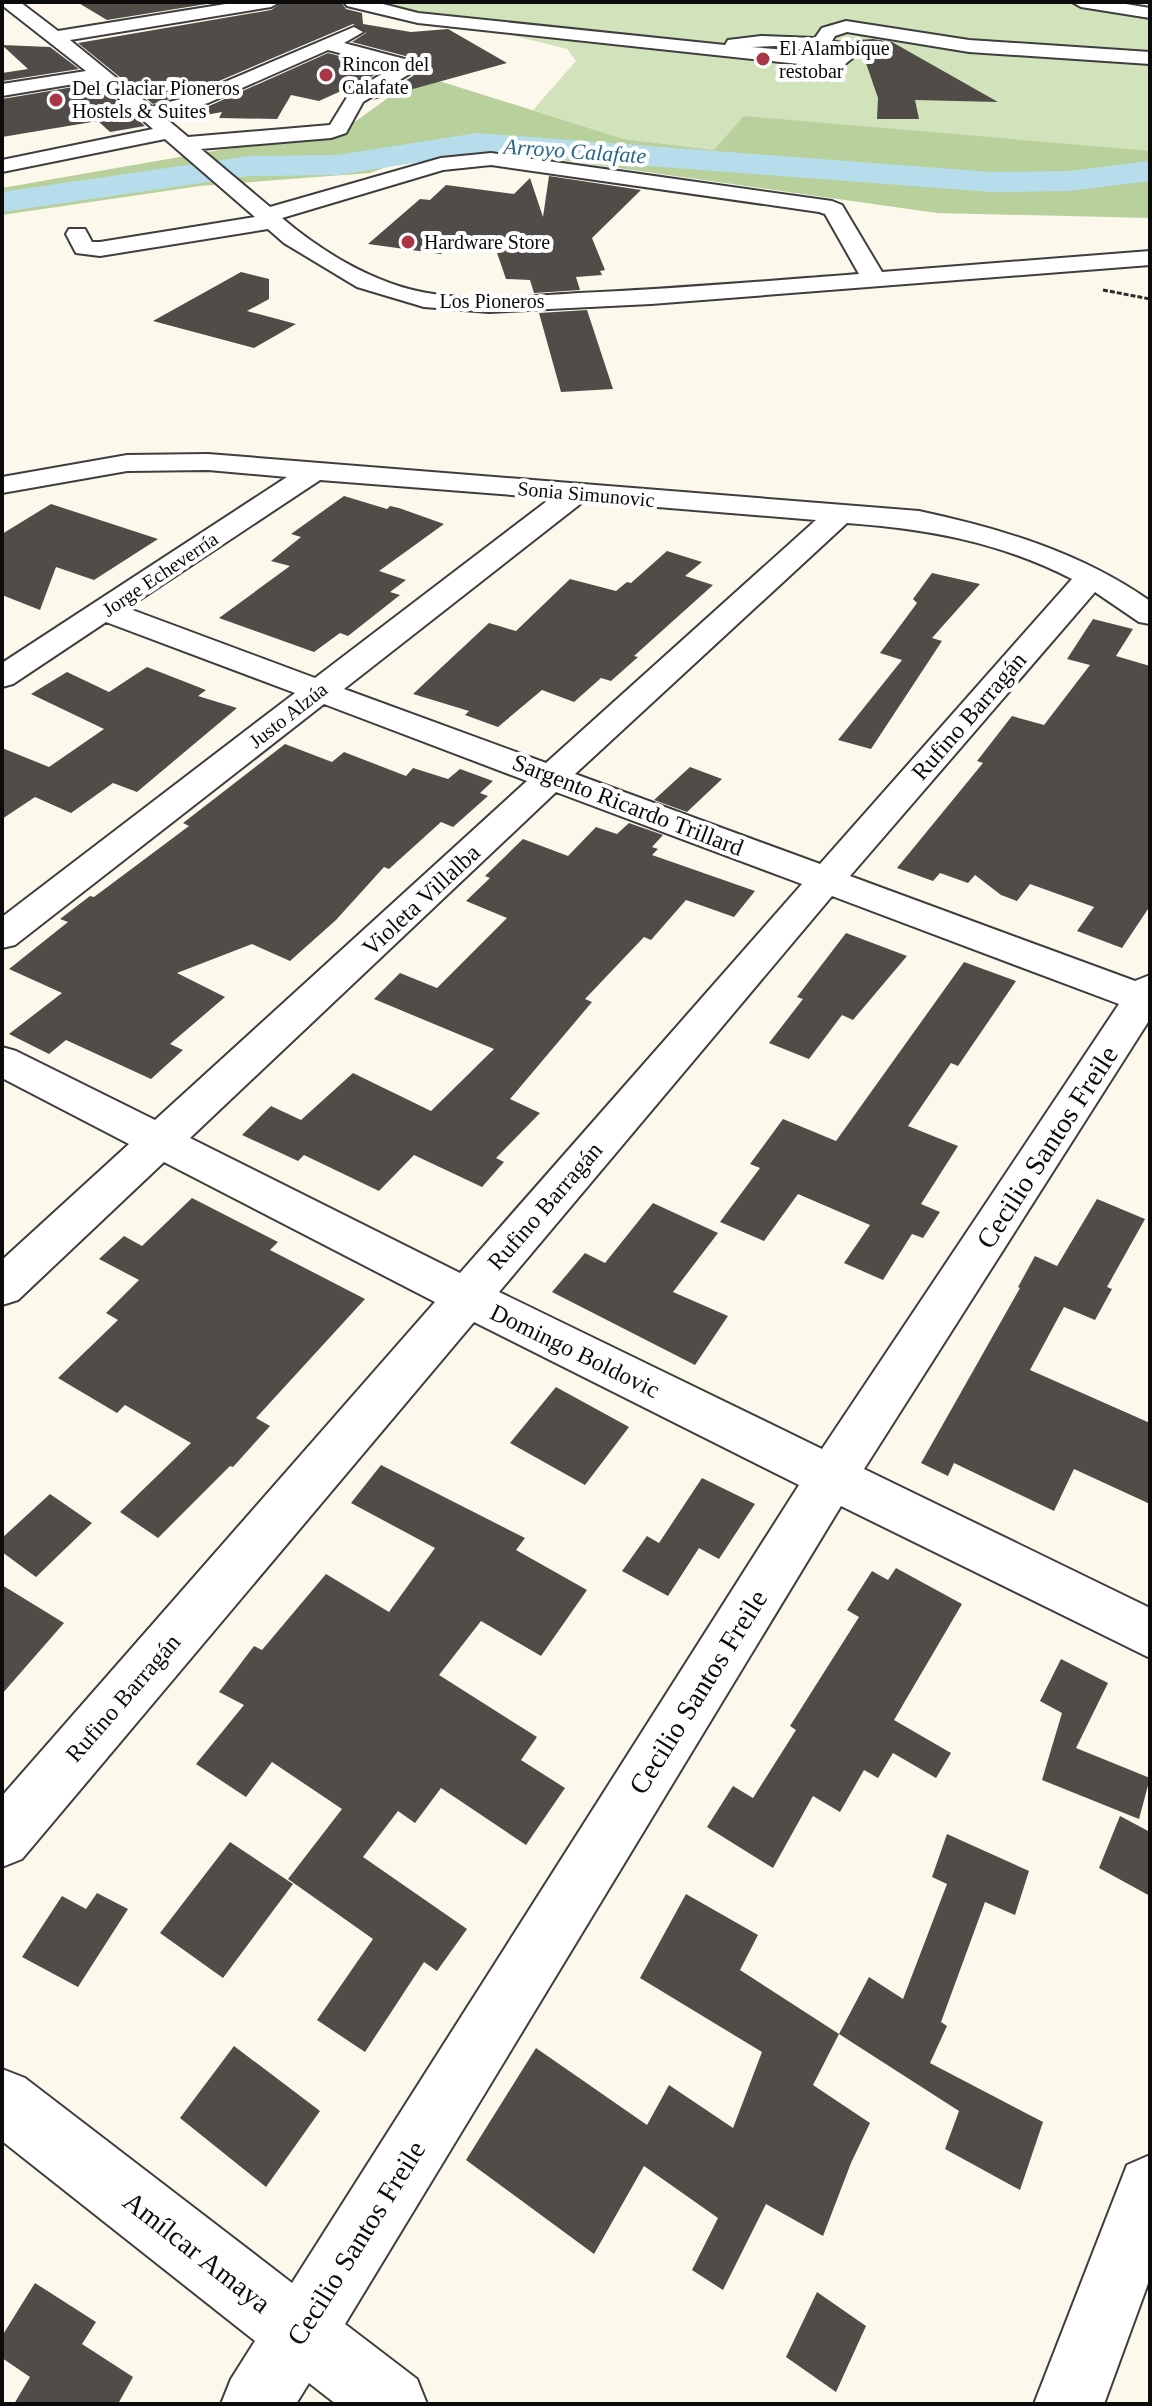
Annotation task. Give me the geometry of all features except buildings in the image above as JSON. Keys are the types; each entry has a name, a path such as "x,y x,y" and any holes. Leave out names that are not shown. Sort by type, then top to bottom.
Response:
{"street":[{"name":"Los Pioneros","path":"9,2 102,74 292,238 365,282 397,294 443,303 489,305 651,297 1150,258"},
{"path":"54,37 271,2"},
{"path":"353,2 396,13 564,33 826,61 837,61 846,56 843,49 820,45 750,41 735,44 733,49"},
{"path":"1081,2 1150,13"},
{"path":"149,114 201,99 396,13"},
{"path":"564,33 586,17"},
{"path":"2,23 30,19"},
{"path":"820,45 828,32 846,26 969,46 1150,58"},
{"path":"2,166 183,143 339,129 346,111 358,94 404,69 405,65 327,44"},
{"path":"969,46 1031,72"},
{"path":"2,90 102,74"},
{"path":"77,234 84,248 100,249 270,218 441,164 480,159 526,162 824,206 834,210 874,279"},
{"name":"Los Pioneros","path":"1075,265 1150,266"},
{"name":"Sonia Simunovic","path":"2,485 140,462 208,462 919,520 1031,548 1091,577 1150,615"},
{"name":"Jorge Echeverría","path":"2,677 316,470"},
{"name":"Justo Alzúa","path":"2,936 575,494"},
{"name":"Violeta Villalba","path":"2,1287 841,513"},
{"name":"Rufino Barragán","path":"2,1839 466,1297 1091,577"},
{"name":"Sargento Ricardo Trillard","path":"105,611 321,689 826,880 1148,996"},
{"name":"Cecilio Santos Freile","path":"256,2404 832,1476 1148,996"},
{"name":"Domingo Boldovic","path":"2,1061 466,1297 1150,1634"},
{"name":"Amílcar Amaya","path":"2,2101 392,2404"},
{"path":"1069,2404 1150,2188"}],"green space":[{"path":"379,2 1109,2 1150,9 1150,151 714,150 624,139 533,110 576,61 567,49"},
{"path":"420,75 624,139 714,150 744,116 1150,151 1150,218 937,213 505,152 416,156 370,173 200,186 2,215 2,188 231,148 335,136"}],"waterway":[{"name":"Arroyo Calafate","path":"2,202 249,166 337,165 477,143 991,182 1069,181 1150,171"}],"place":[{"name":"El Alambique restobar","path":"763,59"},
{"name":"Rincon del Calafate","path":"326,75"},
{"name":"Del Glaciar Pioneros Hostels & Suites","path":"56,100"},
{"name":"Hardware Store","path":"408,242"}]}
